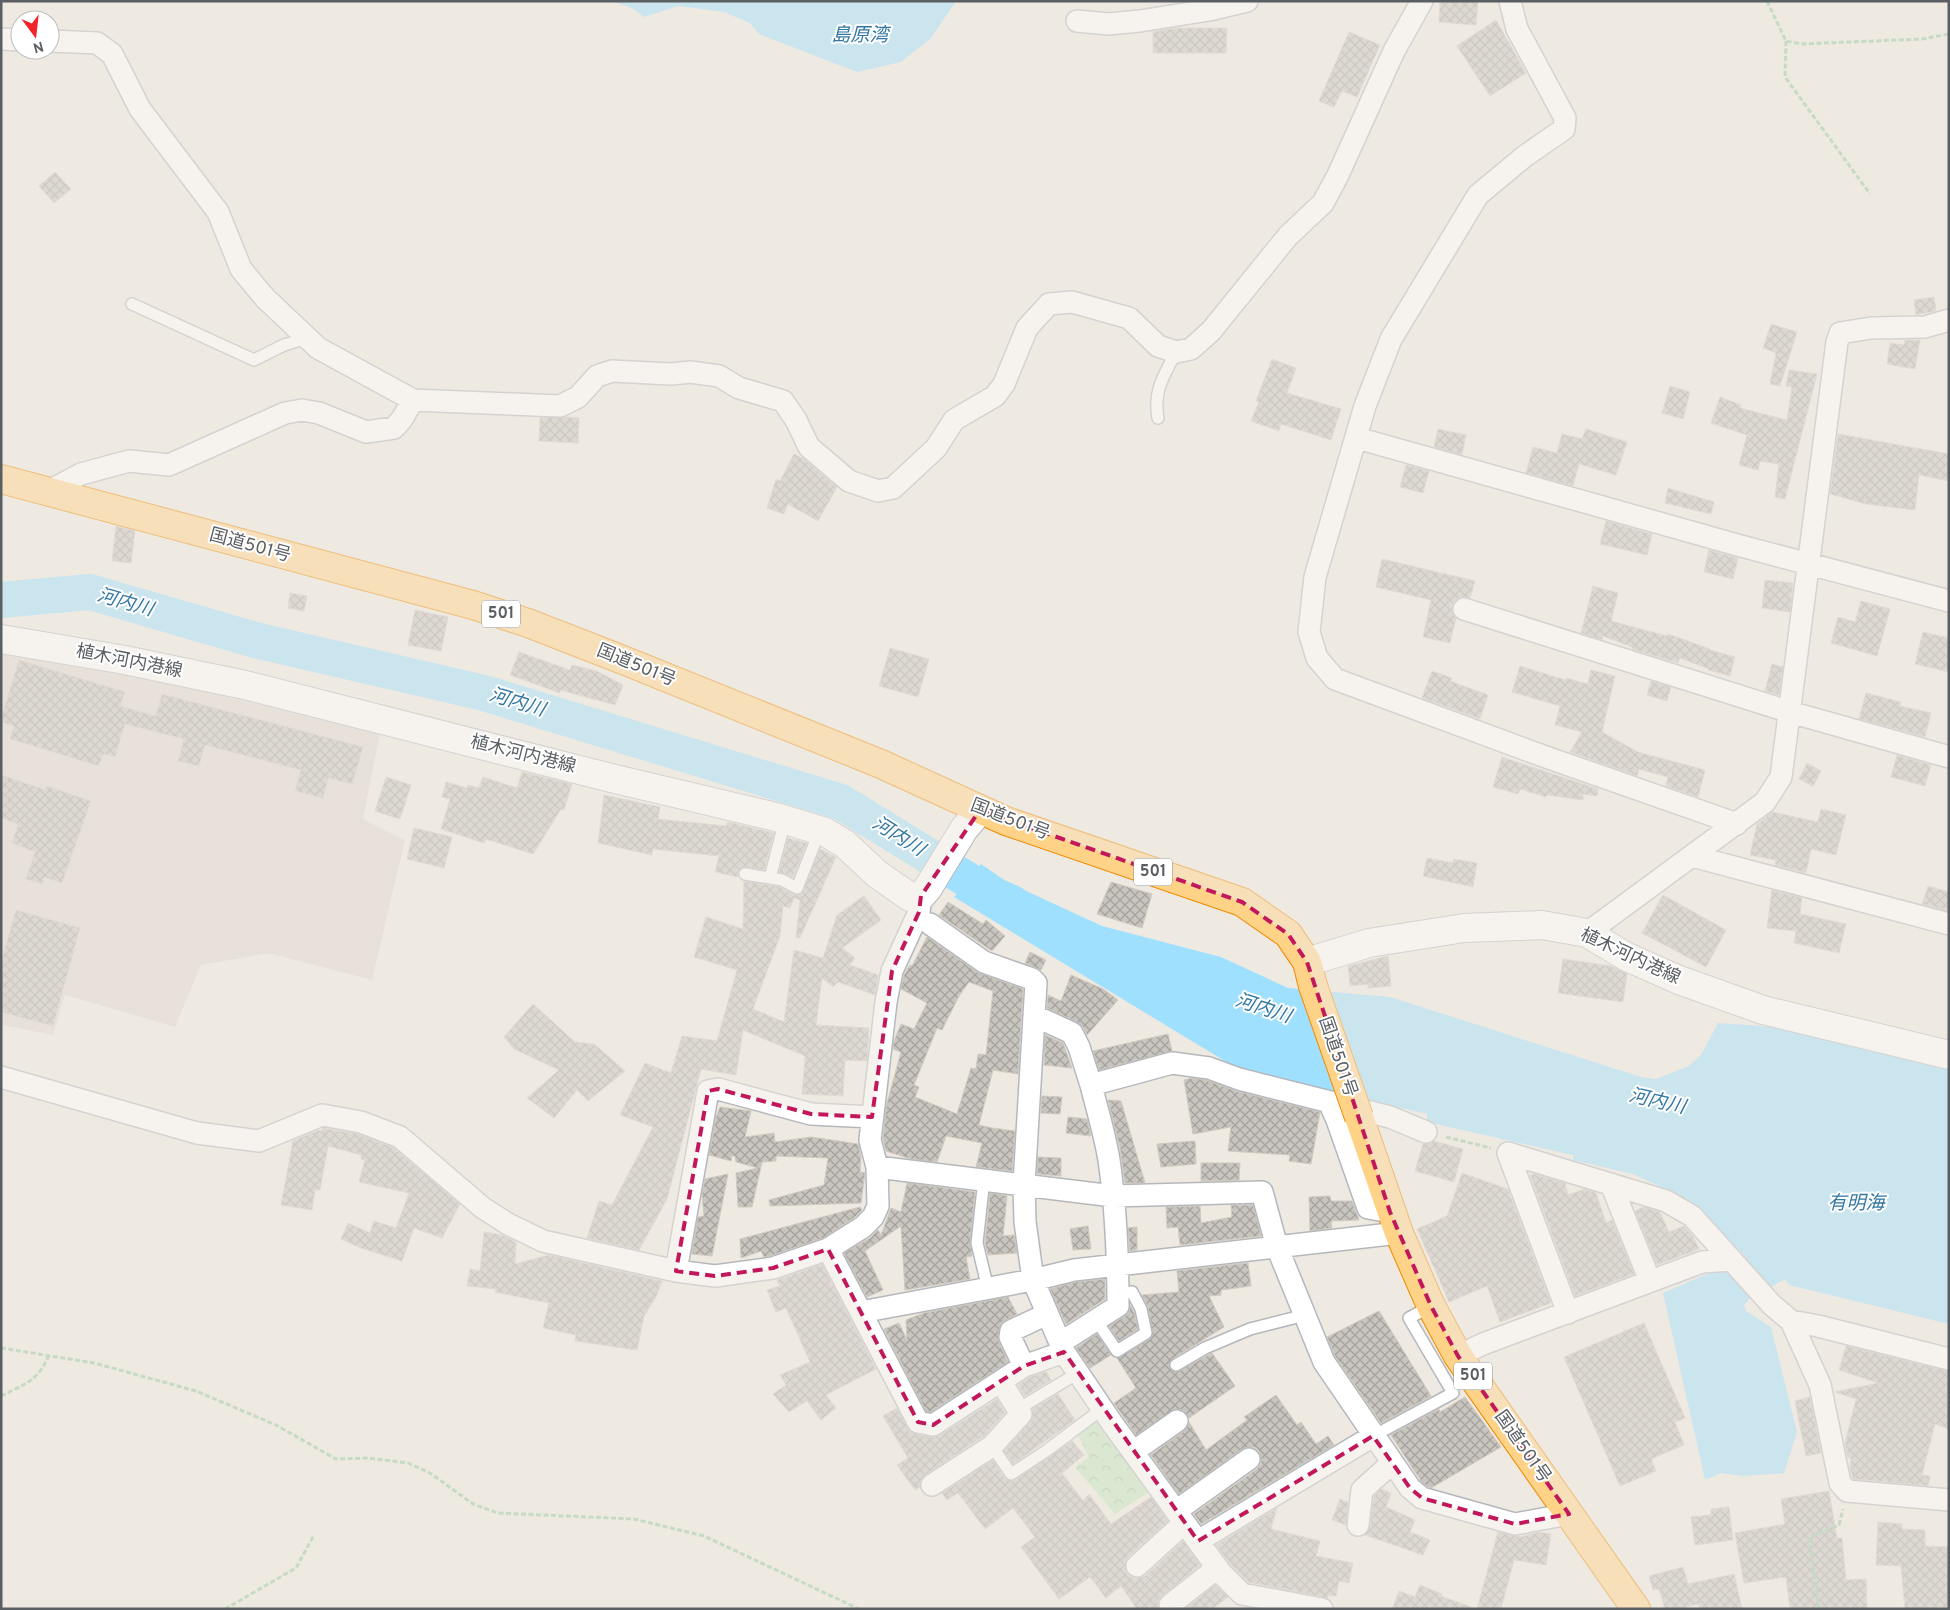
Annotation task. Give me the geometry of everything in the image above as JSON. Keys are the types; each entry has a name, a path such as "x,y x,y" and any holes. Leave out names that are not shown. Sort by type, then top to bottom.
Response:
{"highway":[{"name":"国道501号","path":"1,479 456,600 528,623 882,764 972,819 1006,821 1242,902 1288,934 1310,974 1394,1223 1431,1306 1458,1356 1636,1609"}],"main road":[{"name":"植木河内港線","path":"1,639 125,660 245,685 785,820 820,830 845,844 877,874 910,897 925,892"},
{"path":"925,892 972,819"},
{"name":"植木河内港線","path":"1310,974 1370,943 1464,928 1542,925 1587,933 1627,957 1679,980 1763,1010 1949,1055"}],"street":[{"path":"1077,21 1108,24 1140,21 1209,10 1247,1"},
{"path":"60,41 97,43 112,54 140,110 218,212 241,268 265,298 318,348 414,400 560,406 578,397 598,376 612,371 671,374 690,372 719,376 739,388 783,402 796,420 809,447 849,481 878,490 893,488 936,448 954,420 995,396 1004,384 1027,328 1049,304 1072,302 1129,318 1158,346 1176,352 1191,349 1211,331 1288,236 1323,203 1338,175 1394,51 1422,1"},
{"path":"1510,1 1517,29 1565,118 1564,129 1524,156 1478,195 1390,339 1365,406 1315,577 1309,632 1317,658 1335,679 1543,756 1737,824"},
{"path":"1587,933 1737,824 1764,802 1781,777 1837,342 1840,333 1871,328 1925,327 1949,320"},
{"path":"47,492 81,474 129,461 169,465 293,411 302,410 319,413 366,432 394,428 414,400"},
{"path":"1357,438 1808,565 1949,601"},
{"path":"1464,608 1790,712 1949,757"},
{"path":"1692,856 1949,924"},
{"path":"1,1077 206,1134 259,1141 322,1115 362,1122 400,1137 483,1208 508,1224 543,1241 676,1271 715,1276 772,1268 828,1249 863,1227 873,1217 878,1206 877,1167 870,1140 886,1002 892,970 919,912 925,892"},
{"path":"930,924 984,962 1032,979 1036,983 1024,1184 1025,1222 1033,1280 1062,1348 1102,1408 1240,1601 1322,1609"},
{"path":"828,1249 918,1422 933,1426 1024,1366 1062,1348 1096,1320 1118,1306 1118,1264 1114,1196 1108,1158 1091,1085 1079,1047 1072,1033 1035,1016"},
{"path":"1091,1085 1172,1063 1209,1068 1239,1079 1390,1117 1426,1132"},
{"path":"676,1271 708,1091 718,1089 811,1114 872,1117"},
{"path":"1329,1102 1368,1208 1394,1223"},
{"path":"1508,1153 1666,1201 1692,1216 1772,1305 1791,1321 1820,1385 1840,1483 1847,1491 1949,1500"},
{"path":"1508,1153 1568,1313"},
{"path":"877,1167 1114,1196 1262,1192 1277,1247 1324,1362 1410,1488 1422,1498 1515,1524 1569,1514"},
{"path":"1611,1184 1650,1281"},
{"path":"861,1312 988,1289 1074,1270 1277,1247 1394,1223"},
{"path":"1458,1356 1483,1344 1702,1262 1732,1260"},
{"path":"1024,1366 1010,1337 1011,1331 1048,1314"},
{"path":"1791,1321 1949,1359"},
{"path":"932,1485 992,1446 1021,1414 1001,1382"},
{"path":"1133,1452 1177,1421"},
{"path":"1198,1541 1373,1436"},
{"path":"1137,1566 1180,1517 1250,1459"},
{"path":"1358,1525 1362,1490 1392,1463"},
{"path":"1170,1606 1217,1568"}],"lane":[{"path":"132,304 254,360 284,344 307,338"},
{"path":"1158,418 1155,404 1158,386 1176,352"},
{"path":"770,878 785,820"},
{"path":"745,874 782,880 797,888 820,830"},
{"path":"984,1179 977,1243 988,1289"},
{"path":"1096,1320 1117,1351 1146,1333 1141,1309 1132,1292 1118,1292"},
{"path":"1373,1436 1453,1393 1410,1318 1431,1306"},
{"path":"1176,1364 1205,1348 1250,1329 1305,1315"},
{"path":"1018,1409 1078,1373"},
{"path":"992,1446 1011,1474 1046,1452 1102,1408"}],"path":[{"path":"1767,1 1786,41 1785,76 1870,194"},
{"path":"1786,41 1801,44 1829,43 1922,39 1949,34"},
{"path":"1426,1132 1508,1153"},
{"path":"1,1348 94,1363 196,1391 276,1425 336,1459 368,1458 408,1462 430,1473 473,1504 498,1513 634,1519 704,1536 859,1609"},
{"path":"1,1396 28,1383 43,1370 49,1355"},
{"path":"1818,1609 1809,1537 1839,1525 1847,1491"},
{"path":"224,1609 296,1568 314,1534"}],"highlighted area":[{"path":"980,810 1242,902 1288,934 1307,962 1390,1212 1431,1306 1458,1356 1569,1514 1515,1524 1422,1498 1410,1488 1373,1436 1198,1541 1064,1352 1024,1366 933,1425 918,1422 828,1249 773,1268 715,1276 676,1271 708,1091 718,1089 811,1114 872,1117 892,971 919,912 921,896"}],"shaded area":[{"path":"1,651 22,652 162,681 380,733 363,819 405,840 372,980 268,953 201,965 175,1027 65,995 53,1035 1,1025"}],"green space":[{"path":"1096,1420 1152,1490 1115,1514 1075,1467 1089,1457 1076,1431"}],"water":[{"name":"島原湾","path":"612,1 956,1 931,38 901,62 857,72 759,34 750,23 724,12 678,6 644,17 632,8"},
{"name":"有明海","path":"981,864 1007,882 1102,926 1221,957 1288,988 1390,997 1641,1077 1656,1079 1689,1066 1701,1055 1718,1023 1806,1029 1949,1067 1949,1324 1789,1285 1785,1279 1749,1299 1744,1305 1746,1311 1771,1327 1797,1432 1784,1473 1743,1476 1721,1473 1705,1480 1663,1293 1746,1257 1689,1200 1633,1174 1573,1160 1573,1155 1427,1122 1427,1114 1243,1072 954,897"}],"building":[{"path":"1440,1 1478,1 1476,25 1439,22"},
{"path":"1496,20 1526,73 1490,96 1457,46"},
{"path":"1175,28 1227,28 1226,53 1153,53 1153,32"},
{"path":"1349,32 1380,45 1357,97 1342,91 1334,107 1319,101"},
{"path":"55,172 71,189 54,203 39,186"},
{"path":"1934,297 1936,311 1916,315 1914,300"},
{"path":"1771,324 1797,332 1780,386 1770,384 1776,353 1763,348"},
{"path":"1905,340 1920,340 1915,369 1887,364 1890,343 1904,345"},
{"path":"1272,359 1296,368 1287,393 1341,409 1331,440 1281,424 1279,431 1251,421 1259,402 1256,401"},
{"path":"1789,370 1817,374 1785,499 1775,497 1779,464 1760,461 1758,470 1739,465 1747,435 1711,423 1720,397 1741,405 1740,408 1787,420 1792,387 1786,386"},
{"path":"1670,386 1690,392 1683,419 1662,413"},
{"path":"540,418 579,418 578,443 539,441"},
{"path":"1438,429 1466,435 1462,455 1434,447"},
{"path":"1586,429 1627,442 1616,475 1579,464 1573,486 1526,473 1533,447 1557,453 1562,434 1582,439"},
{"path":"1838,434 1949,454 1949,481 1919,475 1915,510 1866,504 1830,494"},
{"path":"794,454 804,459 837,487 818,521 788,504 784,514 767,508 776,479 780,481"},
{"path":"1406,465 1429,471 1423,493 1400,487"},
{"path":"1668,488 1714,502 1711,514 1665,503"},
{"path":"1606,521 1652,534 1647,555 1600,544"},
{"path":"116,526 135,531 131,563 112,561"},
{"path":"1709,550 1738,558 1733,579 1704,572"},
{"path":"1382,559 1475,581 1470,598 1461,597 1455,600 1452,605 1452,612 1456,618 1450,643 1423,637 1431,600 1376,587"},
{"path":"1765,580 1793,583 1790,612 1762,608"},
{"path":"1593,586 1618,593 1611,621 1667,636 1668,634 1735,657 1730,676 1708,670 1680,658 1678,663 1632,649 1632,647 1603,636 1602,640 1581,633"},
{"path":"290,593 307,596 304,611 288,608"},
{"path":"1861,601 1890,609 1877,656 1831,643 1838,617 1855,622"},
{"path":"415,610 448,617 441,651 408,645"},
{"path":"1923,632 1949,638 1949,672 1915,664"},
{"path":"890,648 929,659 918,697 879,686"},
{"path":"519,652 570,670 572,665 597,671 623,685 615,705 560,690 560,693 510,675"},
{"path":"19,660 125,692 120,706 156,716 162,694 363,747 352,784 328,778 323,798 295,791 301,770 205,745 199,766 178,761 184,739 125,724 115,757 103,754 99,766 10,739 14,726 1,722 1,718"},
{"path":"1772,664 1783,667 1779,695 1765,691"},
{"path":"1520,666 1566,680 1566,678 1588,684 1591,670 1615,676 1602,732 1638,752 1705,770 1698,797 1666,786 1668,777 1639,769 1637,776 1570,752 1582,732 1555,725 1560,706 1512,692"},
{"path":"1432,671 1452,678 1450,681 1488,695 1480,719 1422,698"},
{"path":"1651,681 1671,687 1667,701 1647,695"},
{"path":"1866,693 1901,702 1900,706 1931,713 1925,737 1859,719"},
{"path":"1897,755 1931,765 1925,786 1891,777"},
{"path":"1502,757 1598,789 1597,796 1583,794 1583,800 1547,795 1546,797 1520,789 1518,794 1493,787"},
{"path":"1807,763 1821,771 1813,786 1799,779"},
{"path":"522,772 572,784 564,810 561,809 533,854 486,839 484,843 441,829 450,799 442,797 446,782 467,788 468,785 479,788 483,777 517,788"},
{"path":"1,775 46,790 47,786 91,801 62,883 44,877 42,884 26,879 35,852 12,843 18,824 1,818"},
{"path":"386,777 411,785 400,819 375,811"},
{"path":"604,795 660,807 658,819 726,826 728,822 774,833 764,870 743,867 738,872 738,877 715,872 719,856 653,849 652,855 598,843"},
{"path":"1821,809 1846,815 1836,855 1811,849 1806,873 1775,865 1776,860 1750,855 1757,824 1772,812 1818,822"},
{"path":"414,828 452,837 444,868 407,859"},
{"path":"788,838 807,843 793,877 779,872"},
{"path":"820,849 836,857 800,938 796,937 800,900 794,898 790,908 783,906 780,936 753,1009 784,1022 794,950 823,958 837,915 864,896 881,920 842,948 855,958 850,965 878,975 875,995 838,982 833,987 822,978 816,1025 869,1028 867,1061 845,1060 843,1096 802,1094 805,1056 743,1030 736,1075 701,1069 667,1199 639,1250 587,1238 599,1201 612,1205 653,1127 620,1115 645,1063 671,1073 682,1036 717,1041 737,970 694,957 706,917 743,929 744,881 780,887 794,895 801,894"},
{"path":"1427,858 1453,863 1454,859 1477,863 1473,887 1423,876"},
{"path":"1111,882 1152,894 1142,928 1097,914"},
{"path":"1928,886 1949,892 1949,911 1922,904"},
{"path":"1772,890 1802,898 1800,914 1846,924 1839,953 1794,943 1796,931 1767,928"},
{"path":"1663,895 1726,930 1706,967 1642,933"},
{"path":"948,902 983,924 986,920 1005,936 992,951 939,915"},
{"path":"16,910 80,928 53,1026 1,1012 1,962"},
{"path":"927,937 977,972 1023,989 1018,1074 993,1070 979,1125 1015,1131 1012,1171 976,1167 982,1143 946,1136 937,1162 911,1159 886,1151 883,1139 886,1107 901,1052 893,1049 894,1041 901,1024 914,1029 927,1003 901,989 904,975 910,965 912,966","holes":["969,982 993,991 986,1055 978,1054 976,1069 971,1068 957,1114 915,1097 919,1087 914,1085 937,1028 942,1030 959,996"]},
{"path":"1030,952 1046,960 1041,970 1025,963"},
{"path":"1388,956 1391,986 1368,988 1368,984 1350,986 1348,966"},
{"path":"1563,959 1611,966 1627,974 1623,1002 1558,993"},
{"path":"1071,975 1103,989 1118,1000 1087,1035 1083,1027 1077,1022 1047,1008 1048,995 1061,1001"},
{"path":"533,1004 575,1042 594,1044 625,1071 588,1101 577,1090 554,1118 527,1098 559,1070 514,1049 504,1037"},
{"path":"1168,1034 1172,1051 1099,1070 1093,1051"},
{"path":"1045,1035 1063,1043 1072,1068 1044,1065"},
{"path":"1192,1078 1206,1080 1236,1091 1320,1112 1311,1164 1289,1161 1290,1155 1228,1151 1231,1127 1193,1134 1184,1080"},
{"path":"1042,1096 1062,1097 1060,1114 1041,1113"},
{"path":"1108,1100 1121,1101 1145,1183 1125,1183 1120,1148"},
{"path":"720,1107 751,1111 745,1137 774,1133 775,1142 811,1137 858,1144 861,1156 860,1172 865,1173 861,1203 770,1206 769,1200 824,1185 828,1158 776,1156 776,1161 762,1162 752,1207 738,1207 736,1173 758,1168 736,1162 735,1156 732,1156 731,1161 709,1155 716,1117"},
{"path":"1068,1117 1087,1119 1091,1136 1066,1133"},
{"path":"323,1128 358,1134 394,1148 460,1204 442,1238 414,1228 402,1261 361,1248 341,1239 348,1223 370,1233 374,1221 396,1228 409,1193 359,1182 365,1160 361,1159 361,1155 328,1146 320,1190 315,1190 312,1210 281,1205 293,1141 318,1130 322,1131"},
{"path":"1195,1141 1196,1164 1161,1167 1157,1144"},
{"path":"1434,1141 1463,1149 1454,1182 1415,1171 1423,1144"},
{"path":"1038,1157 1061,1158 1061,1176 1037,1174"},
{"path":"1201,1163 1240,1163 1239,1180 1201,1181"},
{"path":"1462,1173 1508,1189 1551,1303 1500,1322 1487,1286 1449,1302 1417,1229 1447,1216"},
{"path":"728,1174 712,1256 692,1254 698,1217 704,1216 702,1194 705,1179"},
{"path":"1534,1174 1565,1183 1568,1195 1585,1189 1596,1193 1606,1223 1612,1220 1634,1274 1575,1296 1530,1175"},
{"path":"907,1183 975,1192 970,1242 972,1256 966,1257 970,1279 905,1290 901,1226 865,1251 883,1290 867,1297 844,1253 870,1238 878,1230 881,1235 891,1208 901,1212"},
{"path":"990,1193 1007,1196 1003,1236 1014,1235 1017,1253 988,1255 985,1243"},
{"path":"1330,1196 1331,1201 1352,1201 1359,1220 1331,1221 1332,1228 1310,1231 1309,1197"},
{"path":"1231,1205 1253,1205 1261,1236 1180,1245 1178,1227 1167,1228 1166,1207 1200,1206 1201,1223 1232,1217"},
{"path":"860,1207 862,1210 855,1217 823,1238 770,1256 764,1257 761,1251 741,1258 740,1239"},
{"path":"1644,1207 1660,1212 1669,1232 1684,1226 1693,1236 1699,1249 1657,1265 1635,1211"},
{"path":"1088,1226 1091,1249 1073,1250 1070,1229"},
{"path":"1137,1227 1137,1250 1130,1251 1128,1228"},
{"path":"484,1232 502,1235 516,1242 515,1264 549,1255 662,1281 656,1297 644,1316 637,1350 575,1341 576,1335 543,1328 549,1303 495,1292 496,1289 467,1286 470,1269 480,1271"},
{"path":"1248,1263 1251,1286 1221,1290 1221,1295 1209,1296 1224,1327 1172,1359 1169,1365 1172,1371 1177,1372 1212,1353 1235,1386 1189,1418 1183,1410 1175,1409 1136,1435 1114,1403 1136,1388 1117,1358 1150,1339 1153,1335 1148,1307 1142,1295 1179,1292 1177,1271"},
{"path":"822,1264 876,1369 826,1395 836,1408 821,1420 807,1401 789,1412 773,1394 786,1385 780,1375 810,1362 786,1308 776,1312 767,1290 780,1286 777,1280"},
{"path":"1105,1279 1105,1299 1066,1324 1050,1289 1076,1282"},
{"path":"1008,1297 1017,1314 1001,1323 998,1336 1008,1362 930,1412 926,1411 884,1329 899,1323 907,1340 906,1320 924,1313"},
{"path":"1130,1305 1134,1312 1138,1329 1119,1341 1109,1326 1129,1312"},
{"path":"1379,1311 1431,1396 1381,1423 1335,1356 1327,1337"},
{"path":"1644,1323 1685,1418 1675,1422 1684,1445 1651,1459 1656,1471 1620,1486 1564,1357"},
{"path":"1097,1334 1111,1355 1090,1368 1076,1348"},
{"path":"1846,1346 1949,1371 1949,1429 1935,1424 1922,1475 1930,1476 1928,1486 1853,1479 1850,1467 1851,1458 1848,1458 1845,1443 1856,1399 1835,1392 1878,1383 1839,1370"},
{"path":"1046,1371 1051,1380 1025,1396 1018,1385 1030,1377"},
{"path":"1058,1394 1075,1420 1013,1464 1004,1451 1030,1422 1033,1416 1032,1409"},
{"path":"1276,1395 1297,1425 1301,1422 1316,1444 1328,1436 1334,1445 1201,1524 1194,1514 1257,1469 1261,1464 1259,1451 1254,1447 1242,1449 1179,1494 1151,1455 1184,1431 1189,1422 1206,1450 1247,1420 1244,1417"},
{"path":"1465,1397 1501,1447 1431,1488 1428,1487 1421,1481 1391,1435 1439,1409 1440,1412"},
{"path":"1810,1397 1821,1453 1806,1456 1795,1401"},
{"path":"997,1399 1005,1413 984,1436 925,1475 921,1480 920,1487 915,1490 897,1465 908,1458 883,1416 897,1408 910,1432 931,1437 940,1435"},
{"path":"1072,1441 1084,1455 1062,1473 1083,1501 1089,1494 1111,1524 1151,1497 1168,1521 1128,1557 1125,1562 1125,1568 1128,1575 1133,1578 1145,1576 1183,1541 1200,1565 1162,1596 1158,1601 1158,1609 1137,1609 1121,1586 1106,1598 1090,1577 1059,1599 1021,1547 1035,1537 1013,1508 985,1529 958,1493 947,1500 942,1493 993,1460 1005,1479 1015,1480"},
{"path":"1381,1489 1391,1493 1386,1507 1415,1520 1410,1532 1430,1540 1423,1555 1365,1535 1370,1526 1374,1496"},
{"path":"1829,1491 1837,1538 1842,1538 1846,1580 1866,1579 1867,1609 1790,1609 1786,1577 1744,1583 1735,1533 1785,1524 1781,1499"},
{"path":"1340,1499 1348,1502 1346,1525 1332,1520"},
{"path":"1729,1507 1733,1540 1695,1545 1691,1517 1711,1515 1711,1509"},
{"path":"1277,1508 1271,1529 1320,1541 1316,1556 1353,1563 1349,1583 1339,1581 1336,1596 1328,1595 1328,1598 1248,1582 1231,1565 1216,1545"},
{"path":"1878,1522 1902,1524 1902,1529 1925,1530 1925,1546 1949,1547 1949,1607 1905,1609 1901,1566 1876,1565"},
{"path":"1498,1532 1521,1537 1539,1532 1551,1534 1546,1565 1514,1560 1501,1609 1477,1609"},
{"path":"1683,1567 1688,1584 1734,1574 1742,1609 1700,1609 1698,1604 1678,1609 1665,1609 1659,1589 1653,1590 1649,1576"},
{"path":"1215,1585 1228,1597 1212,1609 1185,1609"},
{"path":"1420,1585 1442,1594 1441,1596 1471,1607 1471,1609 1392,1609 1399,1591 1415,1597"}],"waterway":[{"name":"河内川","path":"1,600 90,592 255,640 484,693 841,802 989,893 1012,903"}]}
